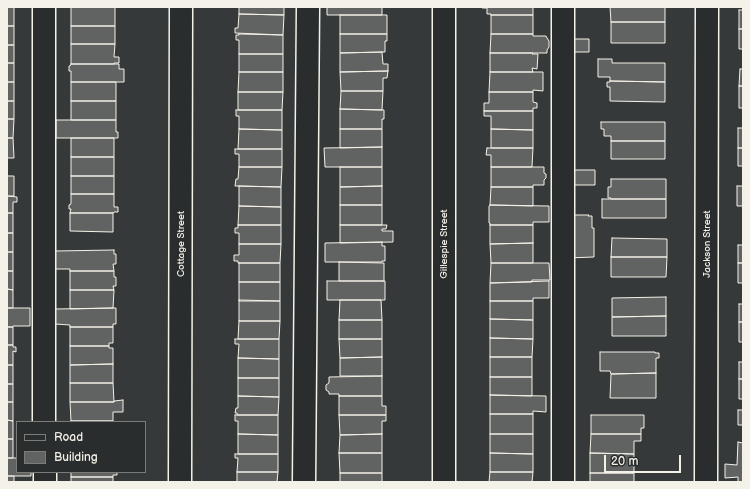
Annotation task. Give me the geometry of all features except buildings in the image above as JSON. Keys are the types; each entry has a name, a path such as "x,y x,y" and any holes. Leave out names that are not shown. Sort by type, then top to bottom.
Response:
{"street":[{"path":"44,7 44,421"},
{"name":"Cottage Street","path":"180,482 181,7"},
{"path":"304,482 308,7"},
{"name":"Gillespie Street","path":"444,7 444,482"},
{"path":"563,7 563,482"},
{"name":"Jackson Street","path":"706,482 707,7"}]}
